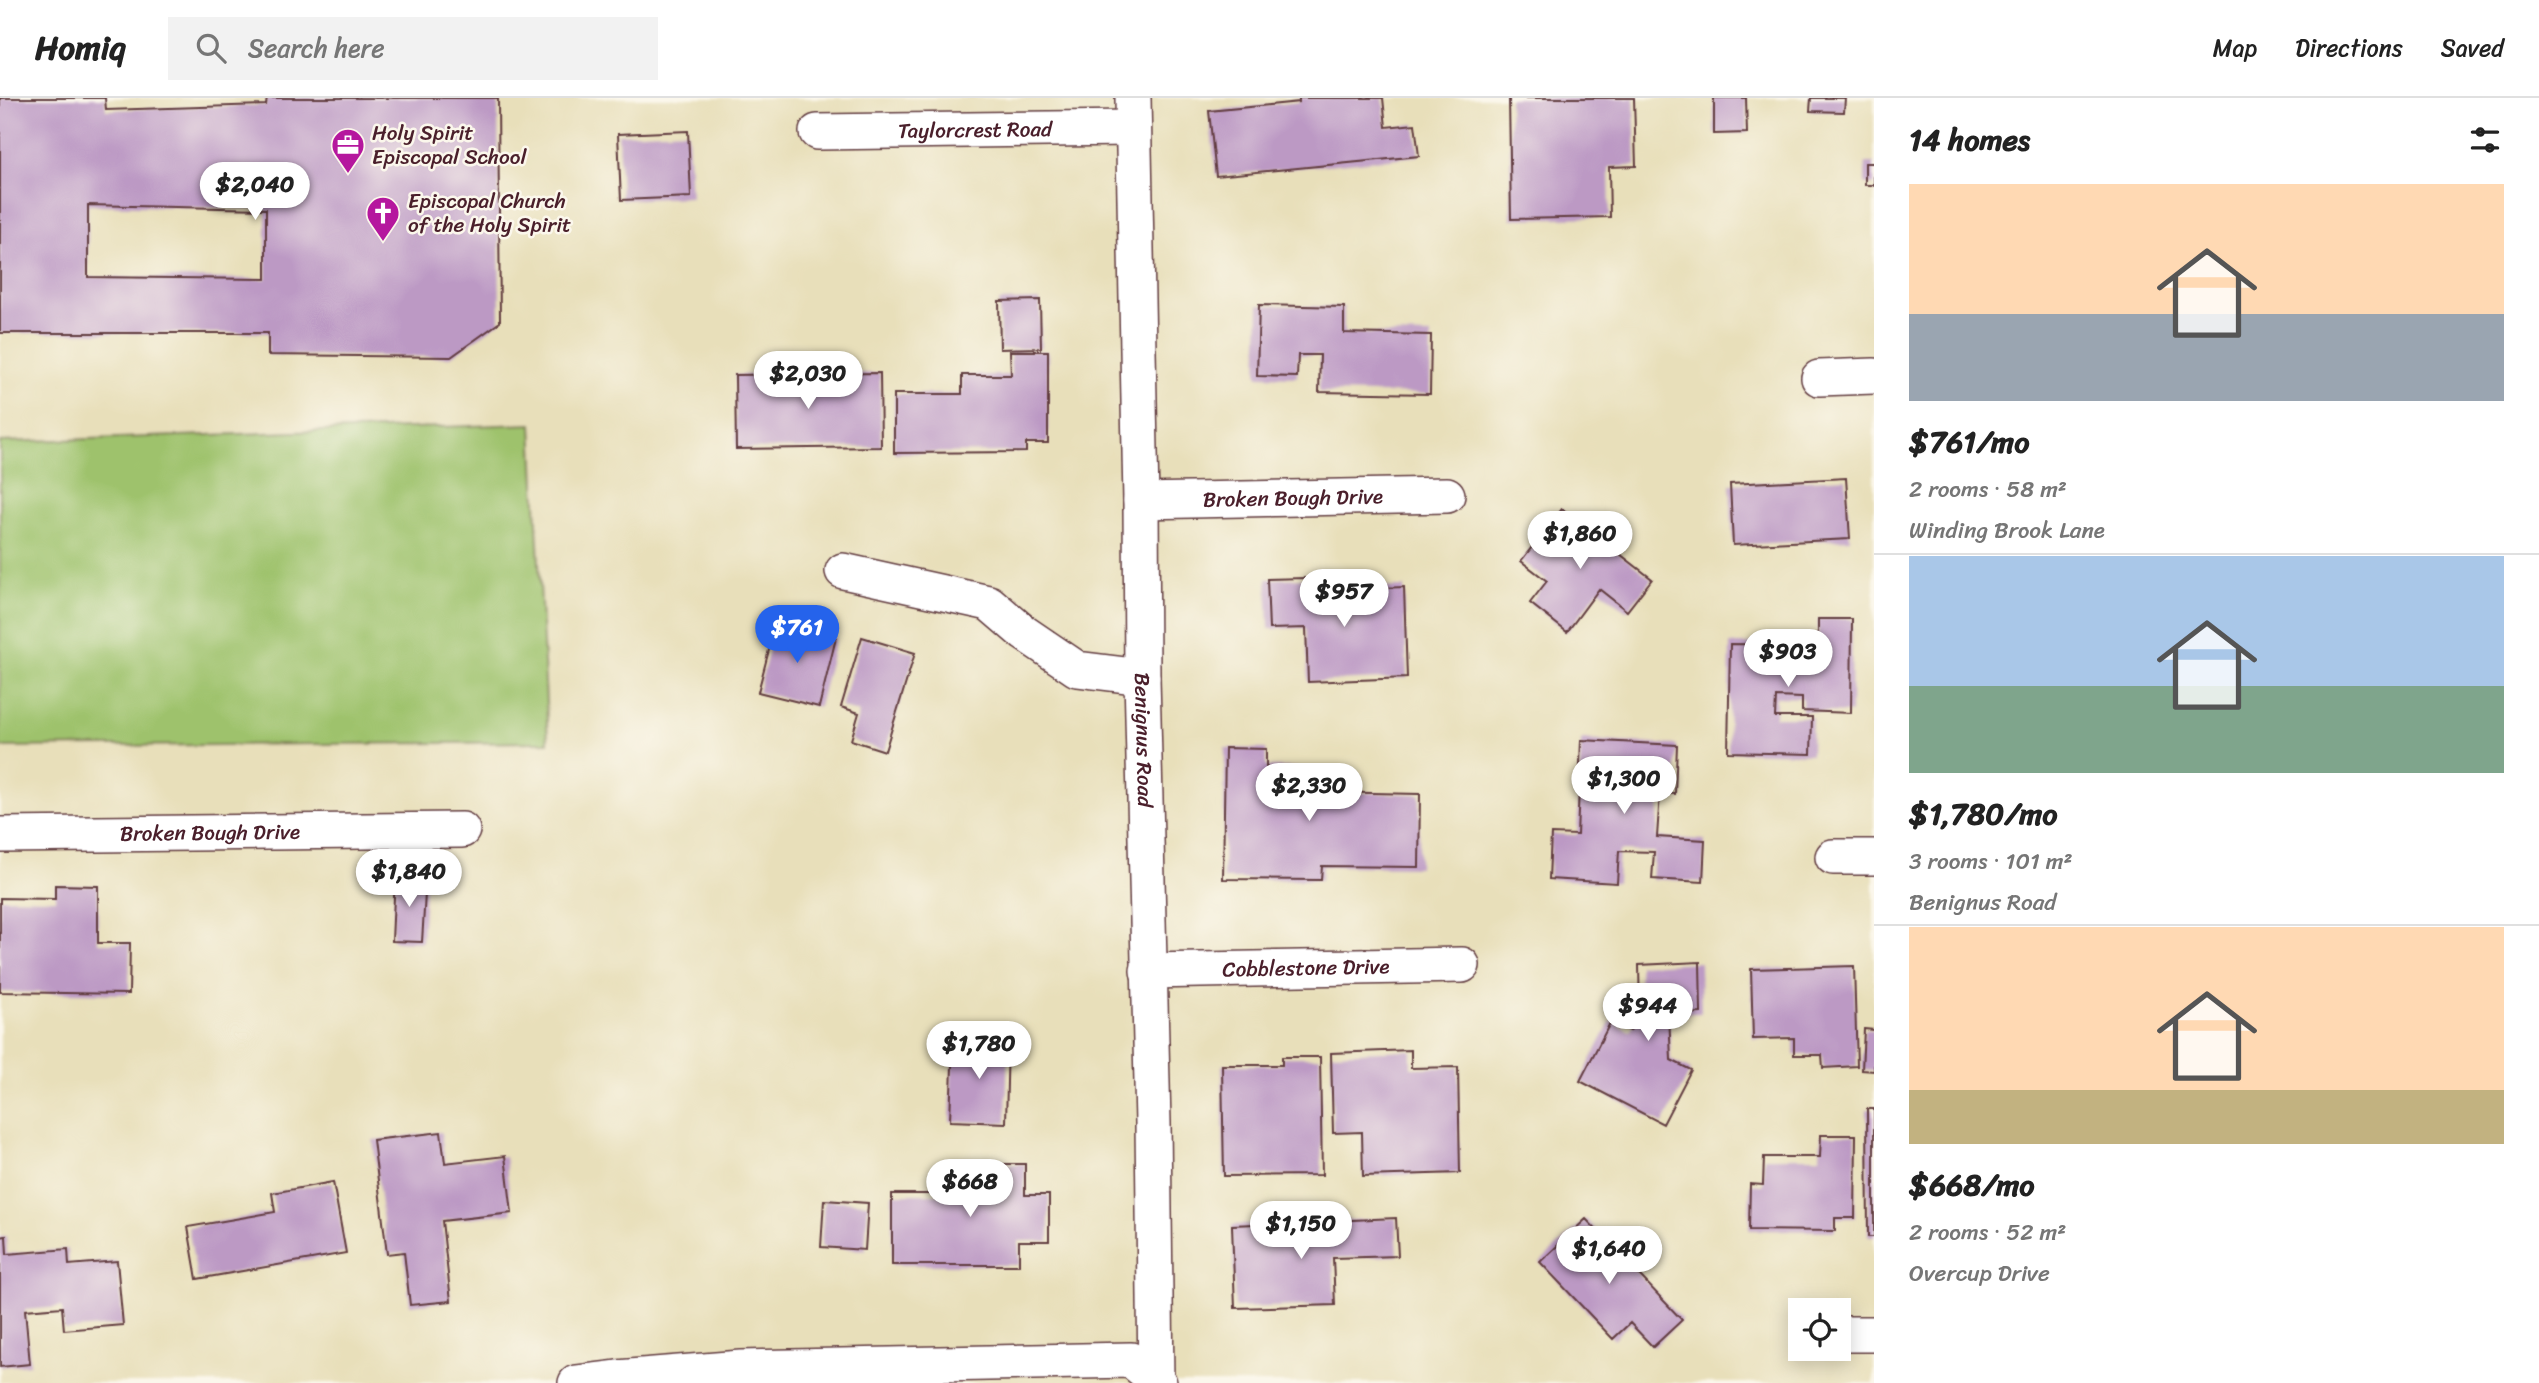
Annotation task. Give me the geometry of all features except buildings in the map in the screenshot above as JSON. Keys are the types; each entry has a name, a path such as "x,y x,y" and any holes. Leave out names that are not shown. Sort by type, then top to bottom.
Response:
{"street":[{"name":"Taylorcrest Road","path":"817,132 1132,113"},
{"name":"Benignus Road","path":"1132,113 1157,1383"},
{"path":"1819,378 1874,376"},
{"name":"Broken Bough Drive","path":"1141,501 1447,495"},
{"path":"843,571 989,603 1024,633 1077,669 1142,677"},
{"name":"Broken Bough Drive","path":"0,835 462,830"},
{"path":"1833,856 1874,857"},
{"name":"Cobblestone Drive","path":"1148,971 1462,965"},
{"path":"1851,1334 1874,1334"},
{"path":"576,1383 741,1368 1131,1360 1157,1383"}],"green space":[{"path":"532,424 548,742 0,747 0,442"}],"place":[{"name":"Holy Spirit Episcopal School","path":"348,175"},
{"name":"Episcopal Church of the Holy Spirit","path":"383,243"}]}
